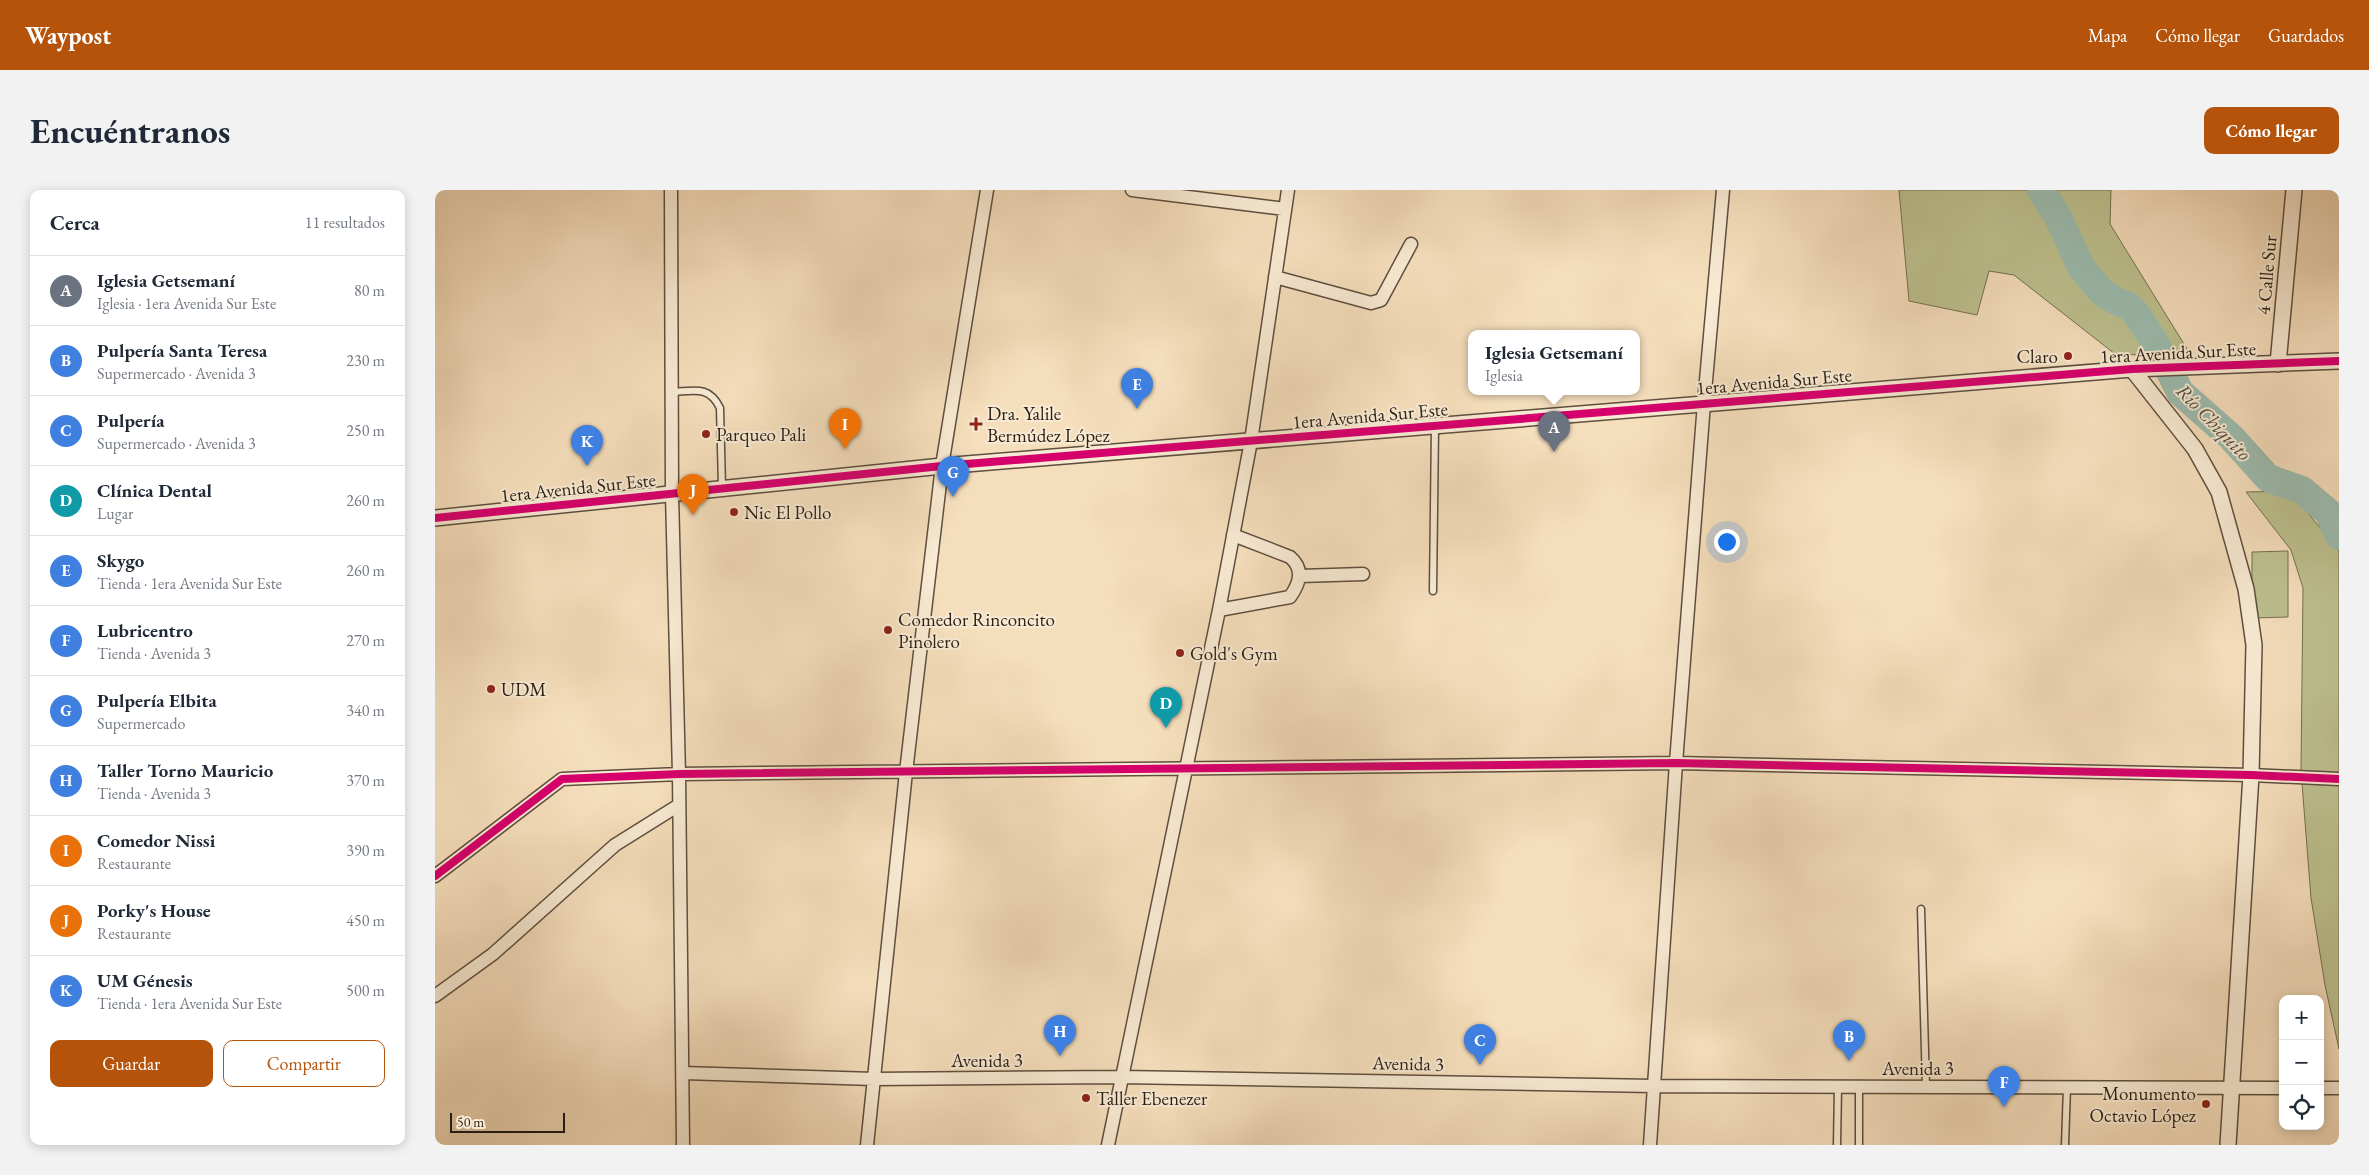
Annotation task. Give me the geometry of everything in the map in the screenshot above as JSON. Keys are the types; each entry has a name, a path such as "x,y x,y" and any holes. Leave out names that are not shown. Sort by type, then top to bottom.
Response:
{"street":[{"path":"671,190 672,494 679,774 683,1145"},
{"path":"867,1145 905,772 943,466 987,190"},
{"path":"1132,190 1285,209"},
{"path":"1108,1145 1219,610 1251,441 1288,190"},
{"path":"1650,1145 1676,764 1704,403 1723,190"},
{"name":"4 Calle Sur","path":"2278,364 2294,190"},
{"path":"1275,277 1377,303 1381,300 1411,244"},
{"name":"1era Avenida Sur Este","path":"435,518 672,494 722,487 943,466 1704,403 2132,369 2339,362"},
{"path":"2132,369 2195,449 2219,492 2246,589 2254,645 2251,775 2228,1145"},
{"path":"1219,610 1290,597 1297,588 1300,576 1297,563 1290,557 1233,535"},
{"path":"1300,576 1363,574"},
{"path":"435,876 563,779 679,774 1676,764 2251,775 2305,779 2339,779"},
{"path":"435,996 493,954 615,845 679,805"},
{"name":"Avenida 3","path":"683,1073 874,1079 1121,1077 1654,1086 2279,1088"},
{"path":"2324,1088 2339,1088"}],"lane":[{"path":"672,392 703,391 715,397 720,408 722,487"},
{"path":"1433,590 1435,426"},
{"path":"1921,909 1926,1087"},
{"path":"1837,1145 1838,1087"},
{"path":"1859,1087 1859,1145"},
{"path":"2065,1145 2067,1087"}],"green space":[{"path":"1899,190 2111,190 2110,224 2192,357 2115,354 2014,275 1989,271 1977,315 1909,301"},
{"path":"2290,491 2339,551 2339,1049 2325,985 2311,898 2301,771 2303,588 2291,550 2246,492"},
{"path":"2288,551 2288,617 2252,618 2252,552"}],"waterway":[{"name":"Río Chiquito","path":"2041,190 2059,219 2081,267 2101,291 2114,300 2129,306 2138,316 2157,346 2180,392 2231,437 2268,478 2302,490 2328,512 2339,536"}],"cycle path":[{"path":"435,518 942,466 2132,369 2339,361"},
{"path":"435,876 562,779 679,774 1676,763 2251,775 2339,779"}],"place":[{"name":"Claro","path":"2068,356"},
{"name":"Skygo","path":"1137,409"},
{"name":"Dra. Yalile Bermúdez López","path":"976,424"},
{"name":"Parqueo Pali","path":"706,434"},
{"name":"Comedor Nissi","path":"845,449"},
{"name":"Iglesia Getsemaní","path":"1554,452"},
{"name":"UM Génesis","path":"587,466"},
{"name":"Pulpería Elbita","path":"953,497"},
{"name":"Nic El Pollo","path":"734,512"},
{"name":"Porky's House","path":"693,515"},
{"name":"Comedor Rinconcito Pinolero","path":"888,630"},
{"name":"Gold's Gym","path":"1180,653"},
{"name":"UDM","path":"491,689"},
{"name":"Clínica Dental","path":"1166,728"},
{"name":"Taller Torno Mauricio","path":"1060,1056"},
{"name":"Pulpería Santa Teresa","path":"1849,1061"},
{"name":"Pulpería","path":"1480,1065"},
{"name":"Taller Ebenezer","path":"1086,1098"},
{"name":"Monumento Octavio López","path":"2206,1104"},
{"name":"Lubricentro","path":"2004,1107"}]}
